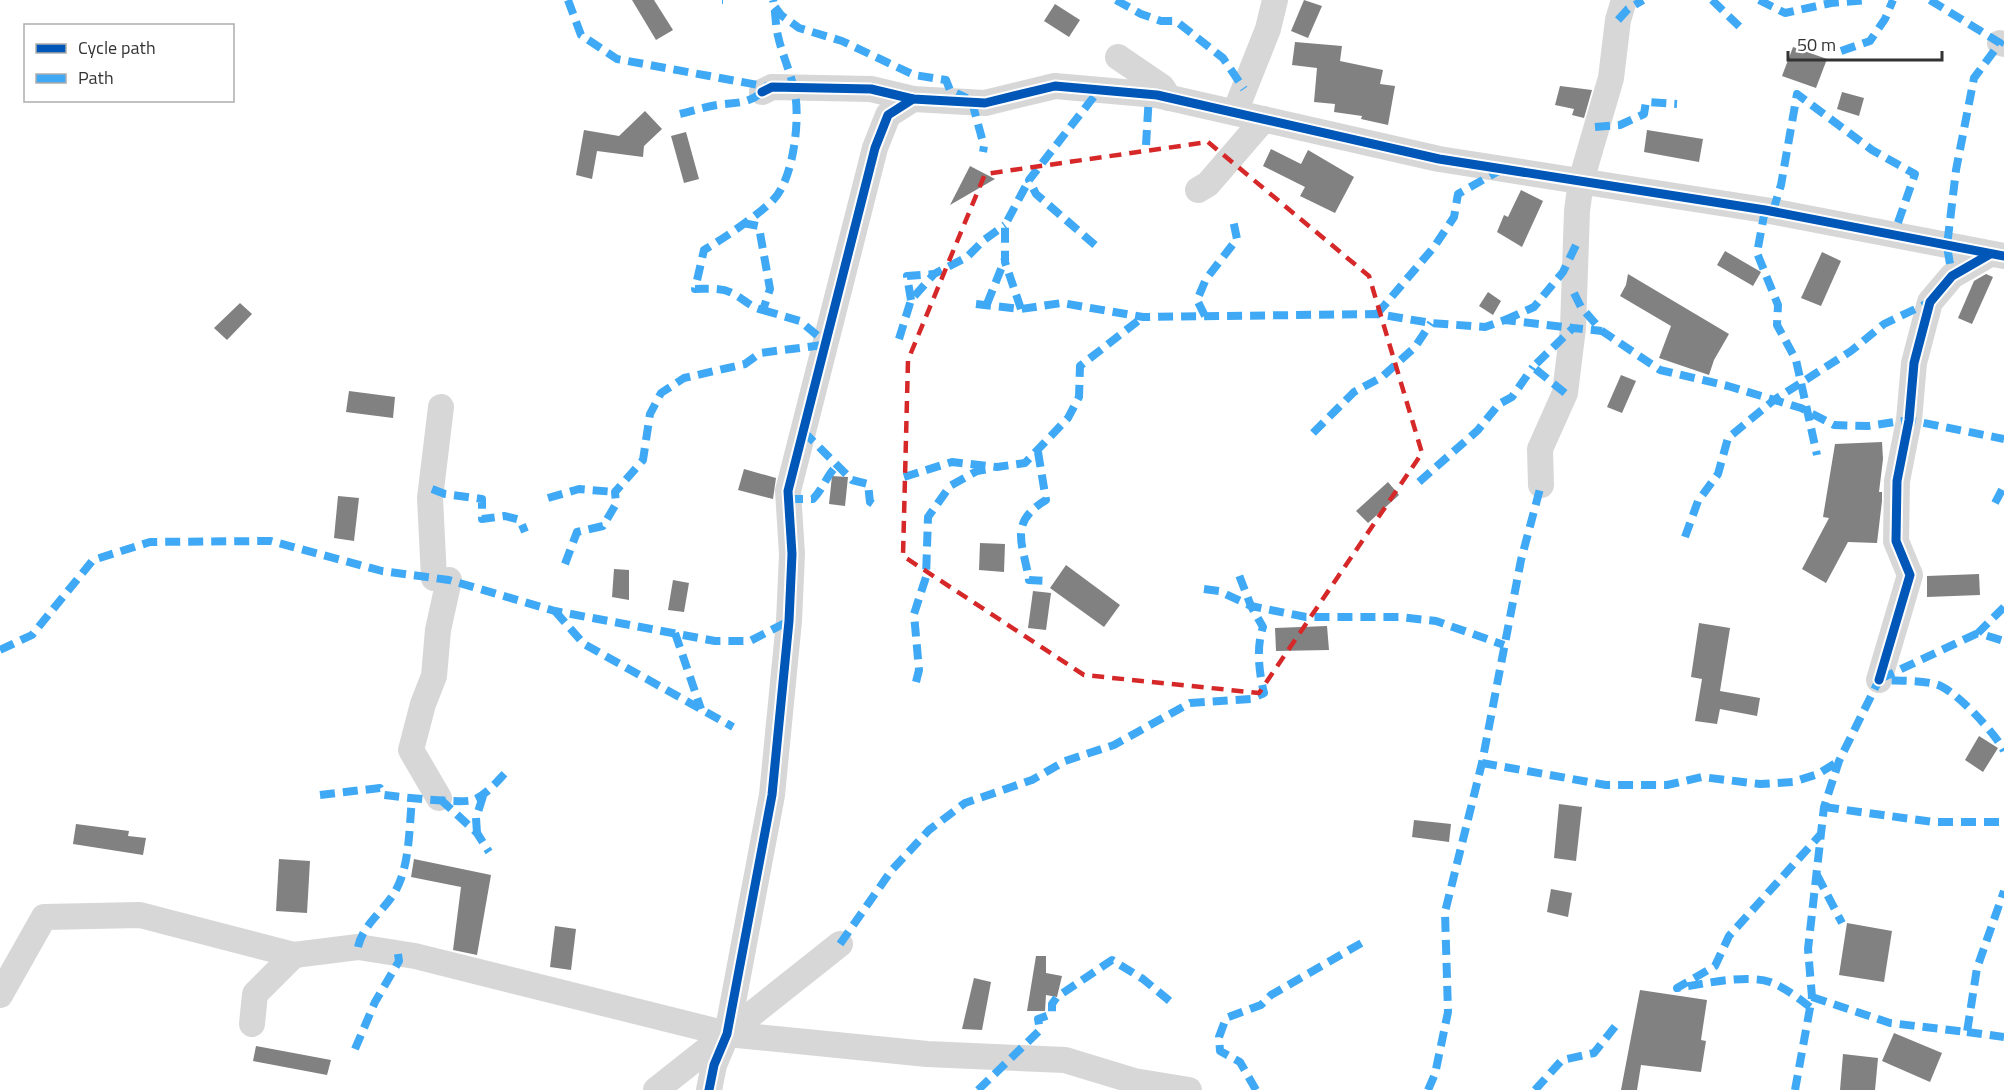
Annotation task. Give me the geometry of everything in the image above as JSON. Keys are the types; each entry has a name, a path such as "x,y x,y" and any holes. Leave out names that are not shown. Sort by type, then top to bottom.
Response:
{"street":[{"path":"1225,110 1268,29 1275,0"},
{"path":"1541,485 1540,449 1565,393 1573,328 1577,211 1583,170 1611,78 1618,20 1624,0"},
{"path":"1118,57 1162,87 1169,98"},
{"path":"1225,110 1240,81"},
{"path":"762,92 772,87 871,89 986,103 1055,86 1169,98 1439,159 1550,176 1583,170 1617,187 1765,210 1997,255"},
{"path":"709,1090 714,1065 727,1034 772,795 789,621 792,554 788,491 875,148 888,115 932,96"},
{"path":"1198,190 1208,184 1264,119"},
{"path":"1550,176 1577,211"},
{"path":"1577,211 1588,197 1617,187"},
{"path":"1880,680 1910,575 1896,541 1898,481 1909,420 1914,363 1930,302 1952,276 1997,255"},
{"path":"439,798 411,750 423,704 434,675 438,630 441,579 430,498 441,406"},
{"path":"0,995 44,917 140,915 294,955 358,947 415,956 727,1034 927,1054 1065,1060 1134,1081 1189,1090"},
{"path":"656,1090 840,944"},
{"path":"252,1024 255,994 294,955"}],"highlighted area":[{"path":"1208,142 1369,276 1422,453 1259,693 1084,675 903,556 908,360 985,174"}],"building":[{"path":"632,0 654,0 673,30 656,40"},
{"path":"1304,0 1322,6 1308,38 1291,31"},
{"path":"1055,4 1080,20 1069,37 1044,21"},
{"path":"1295,42 1342,46 1340,61 1383,70 1380,84 1395,86 1388,125 1361,119 1362,116 1334,112 1335,104 1314,102 1317,68 1292,65"},
{"path":"1793,47 1827,59 1816,88 1782,76"},
{"path":"1560,86 1592,90 1584,118 1572,115 1574,109 1555,105"},
{"path":"1842,92 1864,98 1859,116 1837,109"},
{"path":"645,111 662,129 644,146 643,157 597,151 592,179 576,175 584,130 619,136"},
{"path":"1647,130 1703,139 1699,162 1644,152"},
{"path":"686,132 699,179 684,183 671,136"},
{"path":"1271,149 1301,164 1308,150 1354,177 1335,213 1300,196 1305,187 1263,166"},
{"path":"970,166 995,179 950,205"},
{"path":"1521,190 1543,201 1522,247 1497,232 1504,215 1508,217"},
{"path":"1725,251 1761,272 1753,286 1717,265"},
{"path":"1822,252 1841,261 1821,306 1801,298"},
{"path":"1628,274 1729,334 1714,360 1709,375 1659,358 1671,326 1620,296 1626,285"},
{"path":"1986,274 1993,277 1972,324 1958,318 1974,281"},
{"path":"1488,292 1501,301 1493,315 1479,306"},
{"path":"240,303 252,314 227,340 214,328"},
{"path":"1621,375 1636,381 1622,413 1607,407"},
{"path":"349,391 395,397 393,418 346,412"},
{"path":"1882,442 1883,459 1879,492 1882,492 1882,501 1877,543 1848,542 1826,583 1802,569 1829,518 1823,517 1835,444"},
{"path":"744,469 776,478 773,499 738,490"},
{"path":"832,476 848,477 845,506 829,504"},
{"path":"1388,482 1399,495 1368,523 1356,511"},
{"path":"338,496 359,498 354,541 334,538"},
{"path":"980,543 1005,544 1004,572 979,570"},
{"path":"1066,565 1120,605 1104,627 1050,588"},
{"path":"614,569 629,570 629,600 612,597"},
{"path":"1979,574 1980,595 1927,597 1927,576"},
{"path":"673,580 689,583 684,612 668,610"},
{"path":"1033,591 1051,593 1046,630 1028,628"},
{"path":"1699,623 1730,628 1720,691 1760,698 1757,716 1720,709 1717,724 1695,721 1702,679 1691,677"},
{"path":"1327,626 1329,650 1276,651 1275,628"},
{"path":"1979,736 1998,748 1983,772 1965,760"},
{"path":"1559,804 1582,807 1576,861 1554,858"},
{"path":"1414,820 1451,824 1449,842 1412,837"},
{"path":"76,824 129,831 128,836 146,838 143,855 73,844"},
{"path":"279,859 310,861 307,913 276,911"},
{"path":"414,859 491,875 477,955 453,950 461,887 411,877"},
{"path":"1551,889 1572,893 1568,917 1547,912"},
{"path":"1847,923 1892,931 1884,982 1839,975"},
{"path":"555,926 576,929 571,970 550,967"},
{"path":"1036,956 1046,956 1046,973 1062,976 1057,997 1046,995 1045,1011 1027,1011"},
{"path":"974,978 991,982 982,1030 962,1029"},
{"path":"1640,990 1707,1000 1701,1040 1706,1041 1701,1072 1641,1065 1637,1090 1621,1090"},
{"path":"1894,1033 1942,1053 1930,1082 1882,1061"},
{"path":"256,1046 331,1060 327,1075 253,1061"},
{"path":"1843,1054 1878,1058 1875,1090 1840,1090"}],"marked path":[{"path":"568,0 581,35 617,59 769,87"},
{"path":"743,223 758,226 760,233 770,289 763,310 725,290 695,289 704,250 721,240 741,226 751,219 760,212 774,199 787,177 796,130 796,100 778,36 773,0"},
{"path":"1116,0 1141,14 1161,21 1176,21 1223,58 1244,89"},
{"path":"1618,20 1628,9 1643,0"},
{"path":"1712,0 1744,31"},
{"path":"1759,0 1785,13 1831,3 1867,0"},
{"path":"1841,51 1870,41 1885,19 1893,0"},
{"path":"1930,0 2000,43 1974,78 1956,170 1947,246 1952,276"},
{"path":"775,7 781,15 799,28 842,41 914,75 946,80 950,90 967,98"},
{"path":"680,114 746,101 762,92 762,89"},
{"path":"1095,245 1036,194 1029,180 1099,90"},
{"path":"1773,211 1781,185 1797,94 1872,150 1915,174 1894,234"},
{"path":"1146,145 1149,95"},
{"path":"972,102 984,146 983,152"},
{"path":"1595,127 1620,125 1644,114 1646,102 1677,104"},
{"path":"1377,314 1434,247 1454,217 1458,194 1502,169"},
{"path":"1021,309 1005,262 1005,225 1029,180"},
{"path":"1765,210 1757,253 1778,305 1777,325 1796,360 1817,455"},
{"path":"1205,316 1197,300 1206,279 1237,239 1233,220"},
{"path":"899,339 911,300 934,274 967,257 984,240 1005,225"},
{"path":"1505,320 1534,307 1563,272 1576,245"},
{"path":"987,304 1005,259"},
{"path":"911,300 907,276 934,274"},
{"path":"1574,293 1581,307 1602,331 1660,370 1728,386 1801,408 1834,425 1868,426 1909,420 2004,439"},
{"path":"1685,537 1698,501 1718,474 1728,438 1774,400 1851,351 1884,324 1930,302"},
{"path":"976,304 1021,309 1062,303 1143,317 1377,314 1431,323 1485,327 1505,320 1573,328"},
{"path":"763,310 800,321 824,341"},
{"path":"904,477 952,462 997,467 1025,463 1068,418 1079,397 1080,366 1143,317"},
{"path":"1313,433 1354,392 1382,377 1415,347 1431,323"},
{"path":"1565,393 1533,367 1573,328 1602,331"},
{"path":"565,564 577,532 603,526 616,504 615,492 643,460 650,414 661,393 684,378 745,364 760,353 823,345"},
{"path":"1419,482 1478,430 1499,404 1512,397 1533,367"},
{"path":"803,431 852,480 868,484 870,502 879,508"},
{"path":"1038,452 1046,500 1026,517 1021,535 1029,580 1047,581"},
{"path":"788,499 813,499 837,466"},
{"path":"916,682 919,670 914,614 926,577 928,517 950,486 977,471 988,469"},
{"path":"1428,1090 1435,1074 1448,1012 1445,912 1482,763 1521,560 1541,485"},
{"path":"1995,503 2004,486"},
{"path":"432,489 445,494 482,499 482,519 505,516 520,520 525,532"},
{"path":"548,498 579,489 615,492"},
{"path":"0,650 32,635 93,560 150,542 271,541 382,571 449,580 555,611 715,641 750,641 789,621"},
{"path":"840,944 891,871 929,830 965,803 1032,780 1065,761 1114,745 1190,703 1251,699 1264,693 1259,660 1263,627 1251,606 1237,570"},
{"path":"1204,589 1219,591 1251,606 1306,617 1399,617 1436,621 1504,645"},
{"path":"2004,607 1978,633 2004,641"},
{"path":"555,611 584,644 733,727"},
{"path":"675,633 701,709"},
{"path":"1880,679 1978,633"},
{"path":"1795,1090 1812,997 1808,949 1824,807 1839,761 1879,680 1922,682 1943,687 1974,713 1993,734 2004,751"},
{"path":"1482,763 1606,785 1667,785 1702,777 1760,784 1793,782 1818,774 1839,761"},
{"path":"320,795 380,788 384,795 467,801 483,794 509,769"},
{"path":"477,833 476,818 484,793"},
{"path":"358,947 364,931 391,897 401,880 408,846 412,799"},
{"path":"440,799 477,833 489,852"},
{"path":"1824,807 1933,822 2004,822"},
{"path":"1810,1007 1781,987 1760,980 1724,980 1677,988 1715,966 1729,936 1821,834"},
{"path":"1817,875 1842,923"},
{"path":"1812,997 1890,1023 1967,1032 1977,968 2004,891"},
{"path":"1256,1090 1240,1062 1220,1051 1219,1037 1226,1018 1261,1005 1271,995 1365,941"},
{"path":"355,1049 375,1002 399,961 398,954"},
{"path":"978,1090 1040,1030 1038,1019 1052,1014 1052,1004 1057,997 1112,960 1143,979 1172,1003"},
{"path":"1535,1090 1562,1060 1594,1053 1617,1024"},
{"path":"1967,1032 2004,1037"}],"cycle path":[{"path":"762,92 772,87 871,89 913,99 985,103 1055,86 1157,95 1439,159 1765,210 2004,256"},
{"path":"709,1090 714,1065 727,1034 772,795 789,621 792,554 788,491 875,148 888,115 913,99"},
{"path":"1879,680 1910,575 1896,541 1897,481 1909,420 1914,363 1930,302 1952,276 1990,254"}]}
